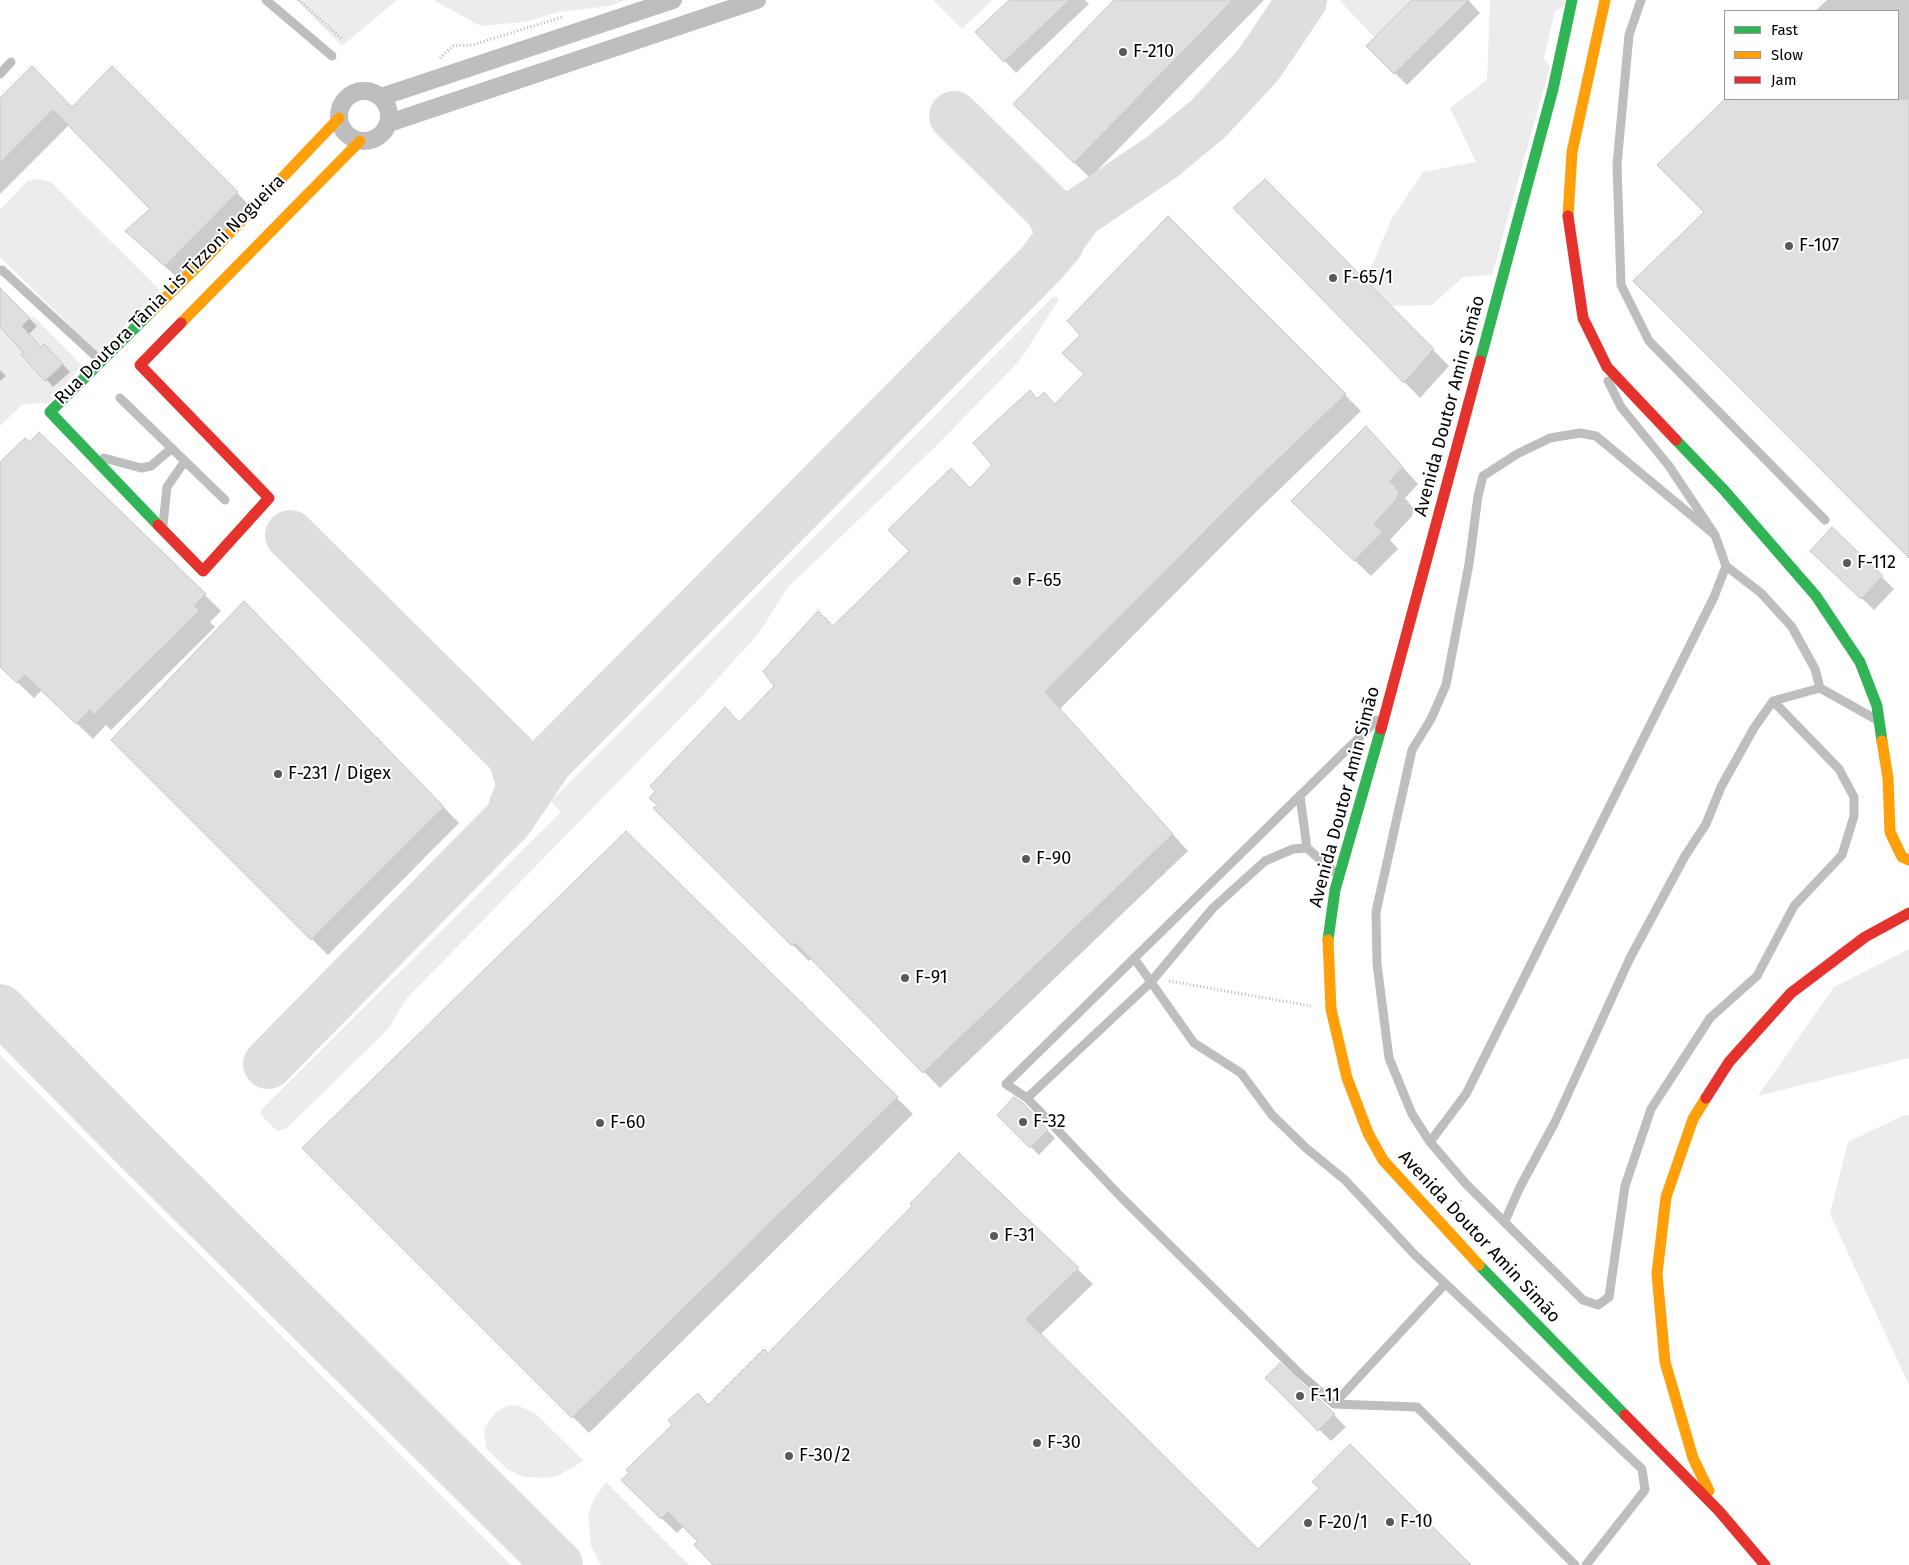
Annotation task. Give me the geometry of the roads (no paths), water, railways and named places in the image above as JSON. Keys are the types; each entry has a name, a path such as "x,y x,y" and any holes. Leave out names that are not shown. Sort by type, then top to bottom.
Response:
{"street":[{"name":"Rua Doutora Tânia Lis Tizzoni Nogueira","path":"673,0 381,97 367,91 352,94 342,104 339,118 208,256 50,412 202,571 269,498 140,365 360,141 374,139 381,135 388,122 757,0"},
{"name":"Avenida Doutor Amin Simão","path":"1572,0 1550,98 1386,710 1335,890 1327,948 1331,1009 1347,1078 1368,1133 1383,1160 1459,1245 1719,1511 1765,1565"},
{"path":"1604,0 1572,152 1568,221 1583,318 1604,361 1654,418 1724,490 1816,596 1860,662 1877,706 1877,720 1888,778 1890,832 1902,857 1909,860"},
{"path":"381,97 388,109 388,122"},
{"path":"339,118 346,133 360,141"},
{"name":"Avenida Doutor Amin Simão","path":"1719,1511 1693,1458 1665,1362 1657,1274 1666,1197 1693,1119 1729,1062 1791,993 1865,937 1909,914"}],"lane":[{"path":"266,0 332,56"},
{"path":"1641,0 1629,35 1617,165 1621,286 1649,341 1825,520"},
{"path":"0,74 11,62"},
{"path":"2,270 101,361"},
{"path":"1604,361 1603,371 1621,407 1669,466 1715,535 1726,566 1762,593 1792,627 1814,669 1820,688 1845,704 1877,720"},
{"path":"120,398 225,500"},
{"path":"1715,535 1596,436 1580,433 1550,438 1517,454 1483,476 1478,496 1469,564 1446,685 1412,750 1376,912 1377,964 1389,1058 1412,1114 1430,1142 1467,1185 1583,1300 1598,1305 1609,1297 1625,1186 1651,1109 1710,1018 1758,976 1794,906 1842,855 1854,816 1854,797 1839,769 1773,701"},
{"path":"89,453 142,468 151,466 172,448"},
{"path":"162,529 167,487 185,461"},
{"path":"1430,1142 1470,1086 1714,597 1726,566"},
{"path":"1505,1221 1520,1187 1556,1122 1630,958 1685,856 1706,824 1721,787 1754,728 1773,701 1820,688"},
{"path":"1386,710 1006,1084 1027,1098 1116,1192 1299,1373 1334,1404 1417,1407 1575,1565"},
{"path":"1300,796 1307,848 1339,876"},
{"path":"1027,1098 1152,982 1213,908 1264,860 1293,849 1307,848"},
{"path":"1134,958 1194,1043 1241,1073 1272,1115 1306,1148 1345,1180 1379,1218 1445,1284 1642,1469 1645,1490 1586,1565"},
{"path":"1334,1404 1445,1284"}],"place":[{"name":"F-210","path":"1123,52"},
{"name":"F-107","path":"1789,246"},
{"name":"F-65/1","path":"1333,278"},
{"name":"F-112","path":"1847,563"},
{"name":"F-65","path":"1017,581"},
{"name":"F-231 / Digex","path":"278,774"},
{"name":"F-90","path":"1026,859"},
{"name":"F-91","path":"905,978"},
{"name":"F-32","path":"1023,1122"},
{"name":"F-60","path":"600,1123"},
{"name":"F-31","path":"994,1236"},
{"name":"F-11","path":"1300,1396"},
{"name":"F-30","path":"1037,1443"},
{"name":"F-30/2","path":"789,1456"},
{"name":"F-10","path":"1390,1522"},
{"name":"F-20/1","path":"1308,1523"}]}
